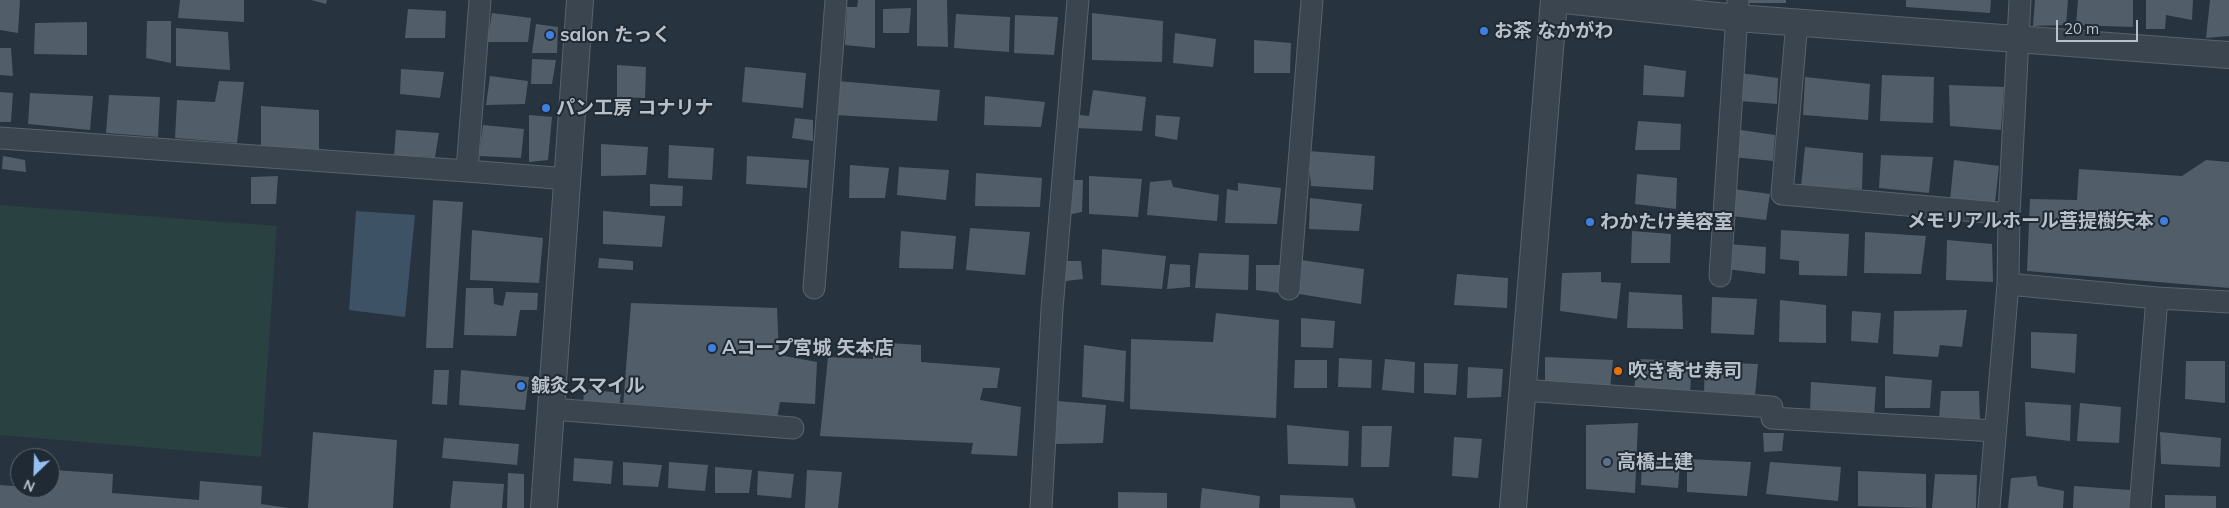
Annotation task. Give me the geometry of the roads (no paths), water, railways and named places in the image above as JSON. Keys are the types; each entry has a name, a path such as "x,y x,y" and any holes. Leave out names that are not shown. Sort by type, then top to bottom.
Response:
{"street":[{"path":"467,172 480,0"},
{"path":"544,508 580,0"},
{"path":"814,288 836,0"},
{"path":"1041,508 1052,309 1078,0"},
{"path":"1289,289 1312,0"},
{"path":"1513,508 1554,0"},
{"path":"1564,0 1737,9 1797,22 2229,55"},
{"path":"1989,508 2008,284 2008,214 2020,0"},
{"path":"1720,276 1737,9"},
{"path":"1797,22 1782,194 2008,214"},
{"path":"0,138 568,180"},
{"path":"2008,284 2157,298 2229,302"},
{"path":"2140,508 2157,298"},
{"path":"1522,390 1772,406 1772,418 1995,431"},
{"path":"552,409 793,428"}],"water":[{"path":"356,211 415,215 405,317 349,310"}],"place":[{"name":"お茶 なかがわ","path":"1484,31"},
{"name":"salon たっく","path":"550,35"},
{"name":"パン工房 コナリナ","path":"546,108"},
{"name":"メモリアルホール菩提樹矢本","path":"2164,221"},
{"name":"わかたけ美容室","path":"1590,222"},
{"name":"Aコープ宮城 矢本店","path":"712,348"},
{"name":"吹き寄せ寿司","path":"1618,371"},
{"name":"鍼灸スマイル","path":"521,386"},
{"name":"高橋土建","path":"1607,462"}]}
